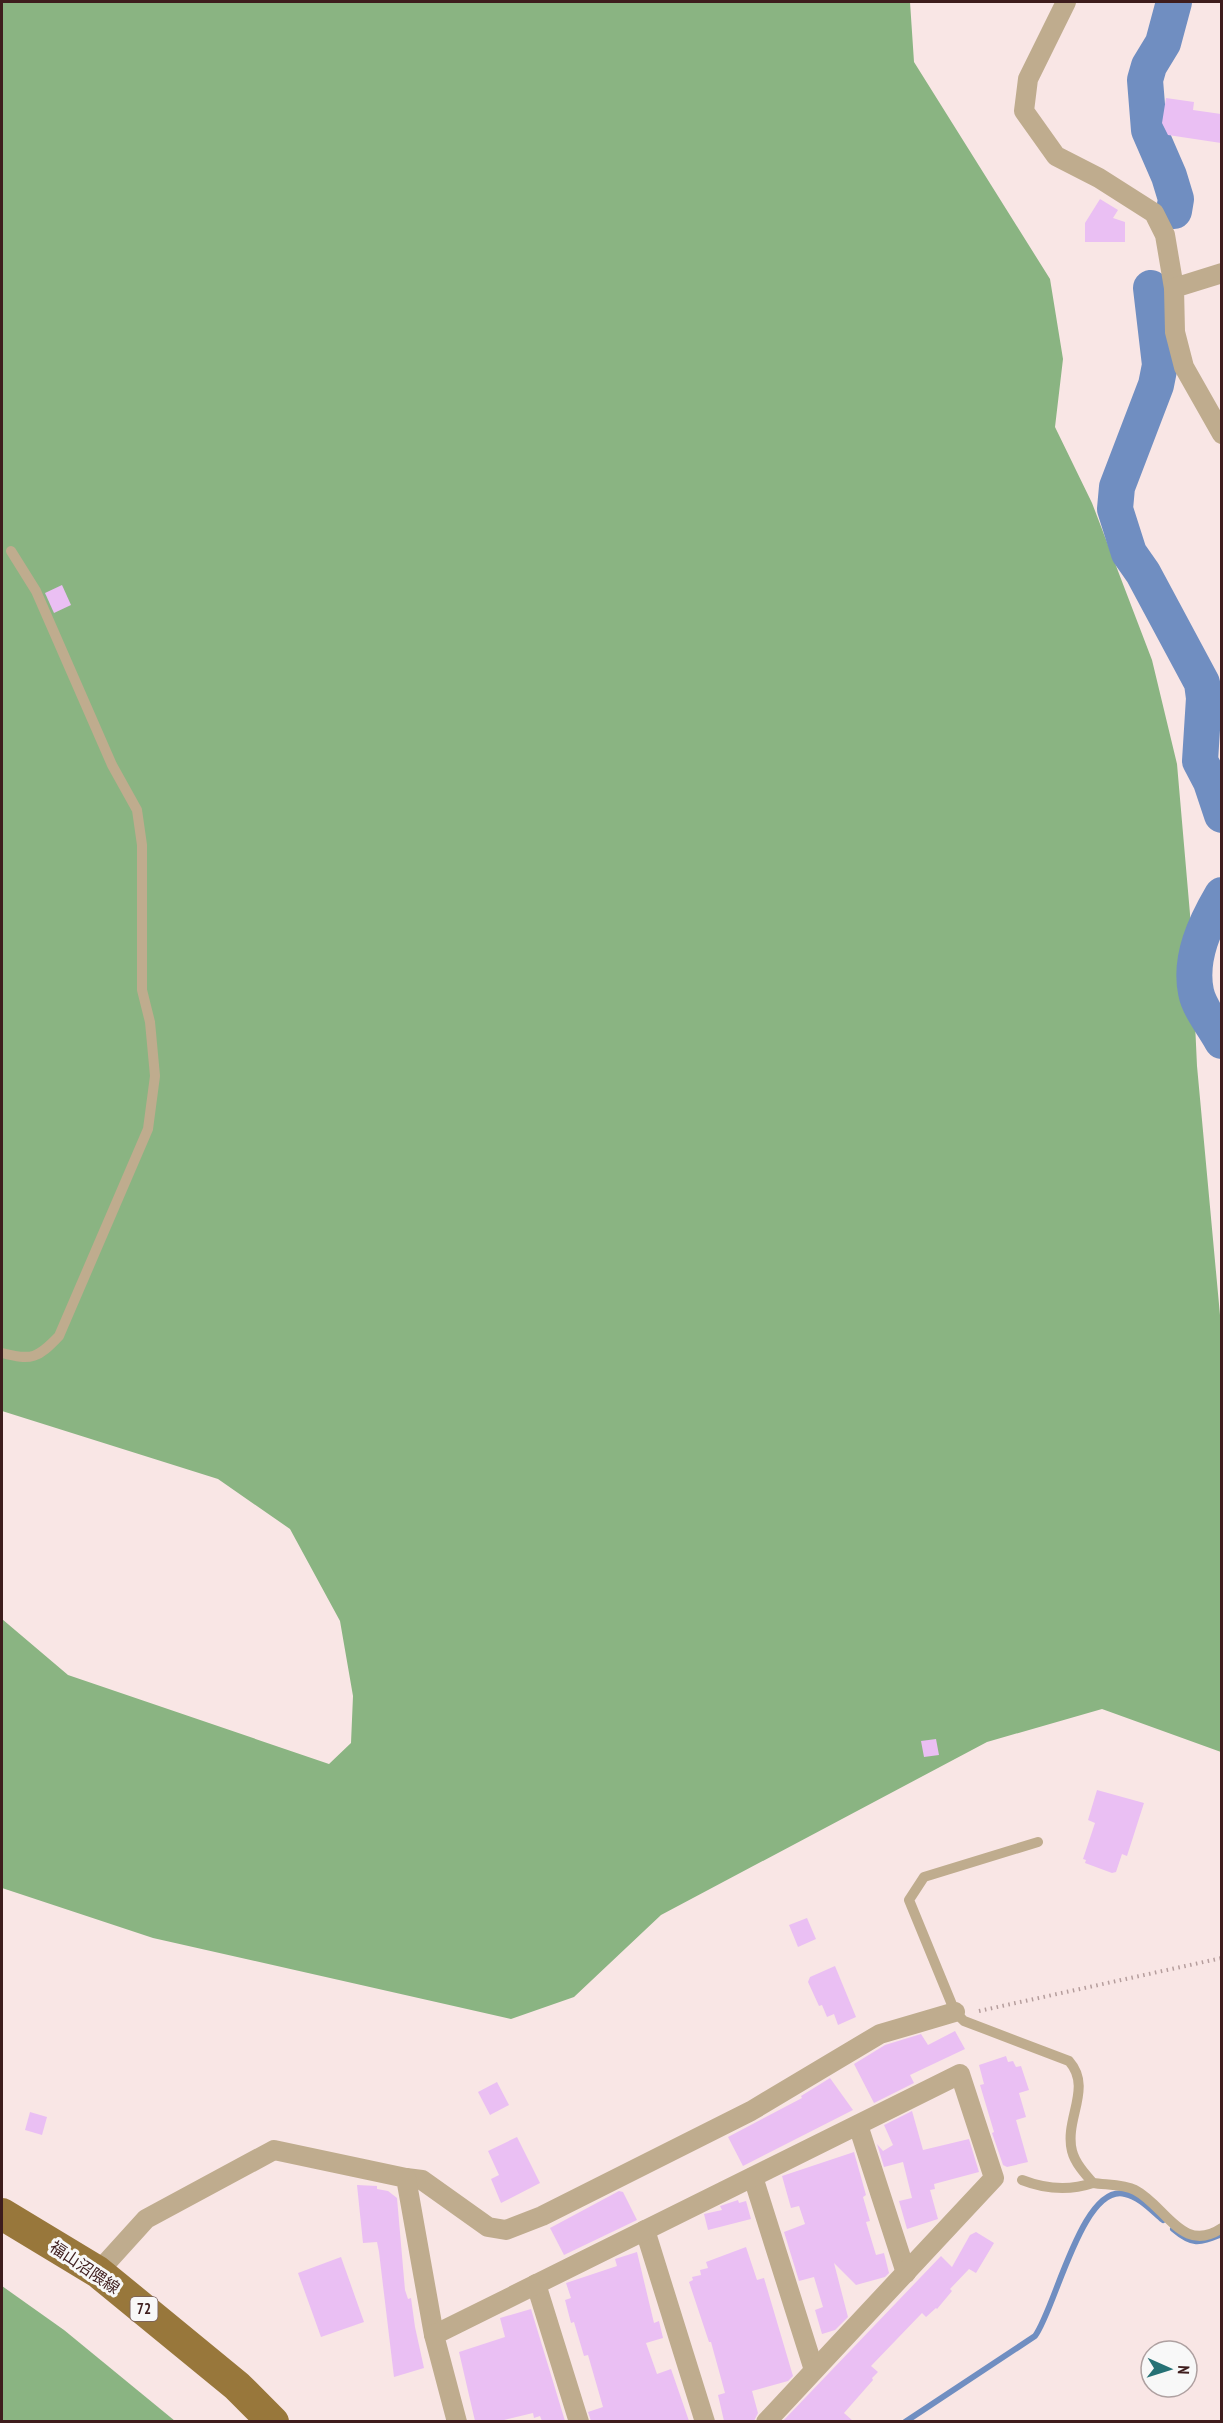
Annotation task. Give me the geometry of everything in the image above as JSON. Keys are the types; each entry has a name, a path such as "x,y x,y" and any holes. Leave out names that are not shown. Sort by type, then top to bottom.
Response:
{"main road":[{"name":"福山沼隈線","path":"2,2214 98,2272 237,2386 273,2421"}],"street":[{"path":"1066,2 1028,79 1024,111 1056,156 1099,178 1154,213 1165,234 1174,288 1175,332 1184,367 1221,434"},
{"path":"1174,288 1221,273"},
{"path":"98,2272 146,2219 274,2150 422,2180 488,2227 506,2230 542,2216 751,2111 880,2034 955,2012"},
{"path":"434,2335 960,2074 994,2178 766,2421"},
{"path":"858,2125 906,2272"},
{"path":"753,2177 814,2370"},
{"path":"406,2178 434,2335 457,2421"},
{"path":"645,2230 705,2421"},
{"path":"536,2284 579,2421"}],"lane":[{"path":"2,1353 18,1357 40,1355 59,1336 148,1129 155,1076 150,1022 142,990 142,845 136,810 112,765 36,591 11,551"},
{"path":"1038,1842 924,1876 909,1900 955,2012 964,2021 1069,2061 1077,2070 1080,2081 1072,2114 1072,2151 1093,2183"},
{"path":"1022,2180 1038,2186 1075,2188 1093,2183 1135,2190 1184,2232 1196,2236 1210,2236 1221,2228"}],"path":[{"path":"955,2012 966,2014 1221,1958"}],"green space":[{"path":"2,2 910,2 914,62 1050,279 1063,359 1055,427 1092,503 1152,660 1177,764 1190,914 1197,1066 1221,1326 1221,1752 1102,1709 987,1742 661,1915 574,1997 511,2019 153,1938 2,1888 2,1619 68,1675 329,1764 351,1743 353,1696 340,1621 290,1529 218,1479 2,1411"},
{"path":"2,2286 64,2330 175,2421 2,2421"}],"building":[{"path":"1166,98 1194,102 1193,110 1221,114 1221,143 1168,135 1162,123"},
{"path":"1100,199 1118,210 1113,218 1125,222 1125,242 1085,242 1085,223"},
{"path":"62,585 71,605 54,613 45,593"},
{"path":"936,1739 939,1755 924,1757 921,1741"},
{"path":"1097,1790 1144,1803 1127,1856 1122,1854 1116,1872 1112,1873 1085,1863 1086,1860 1083,1859 1095,1823 1088,1820"},
{"path":"807,1918 816,1939 798,1947 789,1925"},
{"path":"835,1966 856,2017 838,2025 834,2014 827,2017 822,2005 819,2006 808,1982 810,1977"},
{"path":"955,2031 965,2049 910,2075 914,2083 874,2103 854,2064 885,2045 921,2034 928,2045"},
{"path":"1006,2056 1008,2062 1013,2061 1016,2067 1021,2066 1029,2090 1019,2093 1026,2117 1016,2120 1028,2162 1007,2167 1003,2165 992,2133 994,2132 980,2085 984,2084 979,2065"},
{"path":"830,2078 853,2110 743,2166 728,2137 802,2098 801,2096"},
{"path":"497,2082 509,2105 490,2115 478,2092"},
{"path":"912,2111 923,2150 969,2139 979,2172 934,2184 935,2189 930,2190 938,2219 907,2229 899,2201 912,2198 903,2162 884,2167 877,2144 883,2151 893,2145 884,2125"},
{"path":"30,2112 47,2117 42,2135 25,2130"},
{"path":"517,2137 540,2183 501,2203 491,2179 499,2175 488,2151"},
{"path":"854,2152 866,2195 863,2197 870,2221 866,2222 876,2255 884,2253 889,2273 885,2277 856,2285 834,2263 848,2317 835,2330 822,2334 815,2310 823,2307 814,2277 799,2281 784,2232 805,2224 799,2206 791,2208 782,2176"},
{"path":"357,2185 377,2186 377,2189 388,2191 397,2198 405,2290 408,2299 411,2298 424,2368 394,2377 379,2252 377,2242 363,2243"},
{"path":"619,2191 623,2192 637,2220 564,2255 550,2228"},
{"path":"738,2200 739,2203 746,2201 751,2219 708,2230 704,2214 722,2210 720,2206"},
{"path":"976,2232 994,2243 976,2273 969,2269 950,2289 952,2291 937,2309 926,2317 922,2313 871,2366 878,2372 844,2413 853,2421 783,2421 941,2256 952,2267 970,2235"},
{"path":"746,2247 757,2280 764,2278 793,2376 788,2381 752,2391 758,2413 754,2421 724,2421 718,2395 725,2393 711,2342 709,2342 689,2282 693,2280 692,2277 701,2275 700,2270 708,2268 706,2262"},
{"path":"637,2252 654,2323 659,2321 663,2338 646,2343 657,2374 671,2369 689,2421 591,2421 588,2412 603,2407 588,2355 584,2356 574,2322 571,2323 565,2300 571,2298 566,2283 617,2266 615,2259"},
{"path":"341,2257 364,2322 321,2337 298,2273"},
{"path":"531,2309 565,2421 542,2421 540,2416 534,2418 533,2413 500,2421 475,2421 459,2352 505,2337 500,2318"}],"waterway":[{"path":"1174,2 1163,43 1149,66 1145,80 1149,130 1169,176 1176,199 1174,211"},
{"path":"1151,288 1160,365 1156,385 1117,487 1115,509 1129,553 1143,573 1202,683 1204,698 1200,761 1211,782 1222,815"},
{"path":"1222,895 1204,929 1197,954 1194,979 1200,1004 1222,1041"},
{"path":"905,2422 1035,2336 1083,2227 1096,2208 1110,2196 1125,2194 1136,2198 1163,2220"},
{"path":"1173,2229 1186,2238 1196,2241 1222,2234"}]}
